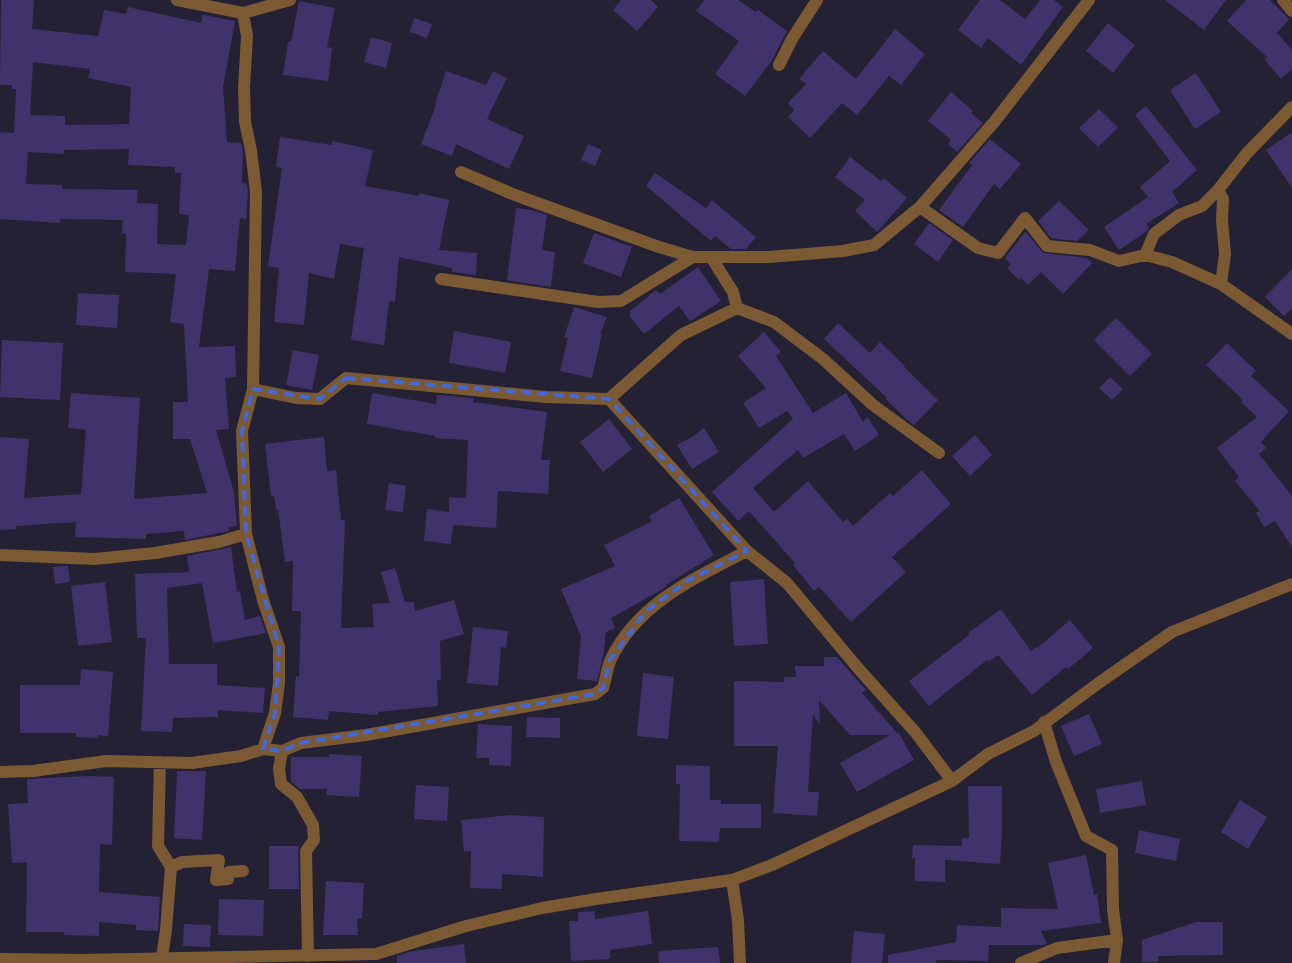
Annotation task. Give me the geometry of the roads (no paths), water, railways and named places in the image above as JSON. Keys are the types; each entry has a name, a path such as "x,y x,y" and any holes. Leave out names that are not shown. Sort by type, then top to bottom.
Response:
{"street":[{"path":"177,0 243,13 290,0"},
{"path":"778,65 817,0"},
{"path":"461,172 515,195 659,247 693,257 770,257 874,245 920,207 995,121 1089,0"},
{"path":"1283,0 1292,11"},
{"path":"243,13 246,36 245,122 251,150 256,192 253,389 242,430 246,534 263,600 278,646 279,683 275,713 263,749"},
{"path":"1144,255 1154,234 1179,214 1202,206 1218,190 1247,153 1292,107"},
{"path":"1218,190 1223,199 1222,220 1225,254 1221,284"},
{"path":"920,207 978,248 998,254 1025,218 1047,246 1090,250 1119,261 1144,255 1172,262 1221,284 1292,334"},
{"path":"442,279 598,302 621,301 693,257"},
{"path":"711,257 733,292 737,308"},
{"path":"253,389 296,398 320,399 346,378 546,398 609,399 681,335 737,308 774,322 823,359 873,405 939,452"},
{"path":"609,399 747,551 787,583 857,667 916,733 952,781"},
{"path":"0,555 95,558 138,555 210,543 246,534"},
{"path":"0,772 33,771 106,761 192,763 242,756 263,749 282,751 301,743 366,735 595,694 604,688 610,660 634,624 646,611 689,580 747,551"},
{"path":"0,959 83,960 162,957 190,960 376,954 466,926 542,908 732,880 772,865 952,781 988,754 1034,731 1172,632 1292,584"},
{"path":"1044,722 1056,762 1086,836 1112,850 1117,940 1114,963"},
{"path":"282,751 278,769 281,784 297,797 313,825 314,840 306,851 308,956"},
{"path":"160,762 158,846 171,867 162,957"},
{"path":"171,867 182,862 218,860 216,880 228,879 229,872 243,871"},
{"path":"732,880 738,920 740,963"},
{"path":"1021,963 1056,948 1117,940"}]}
